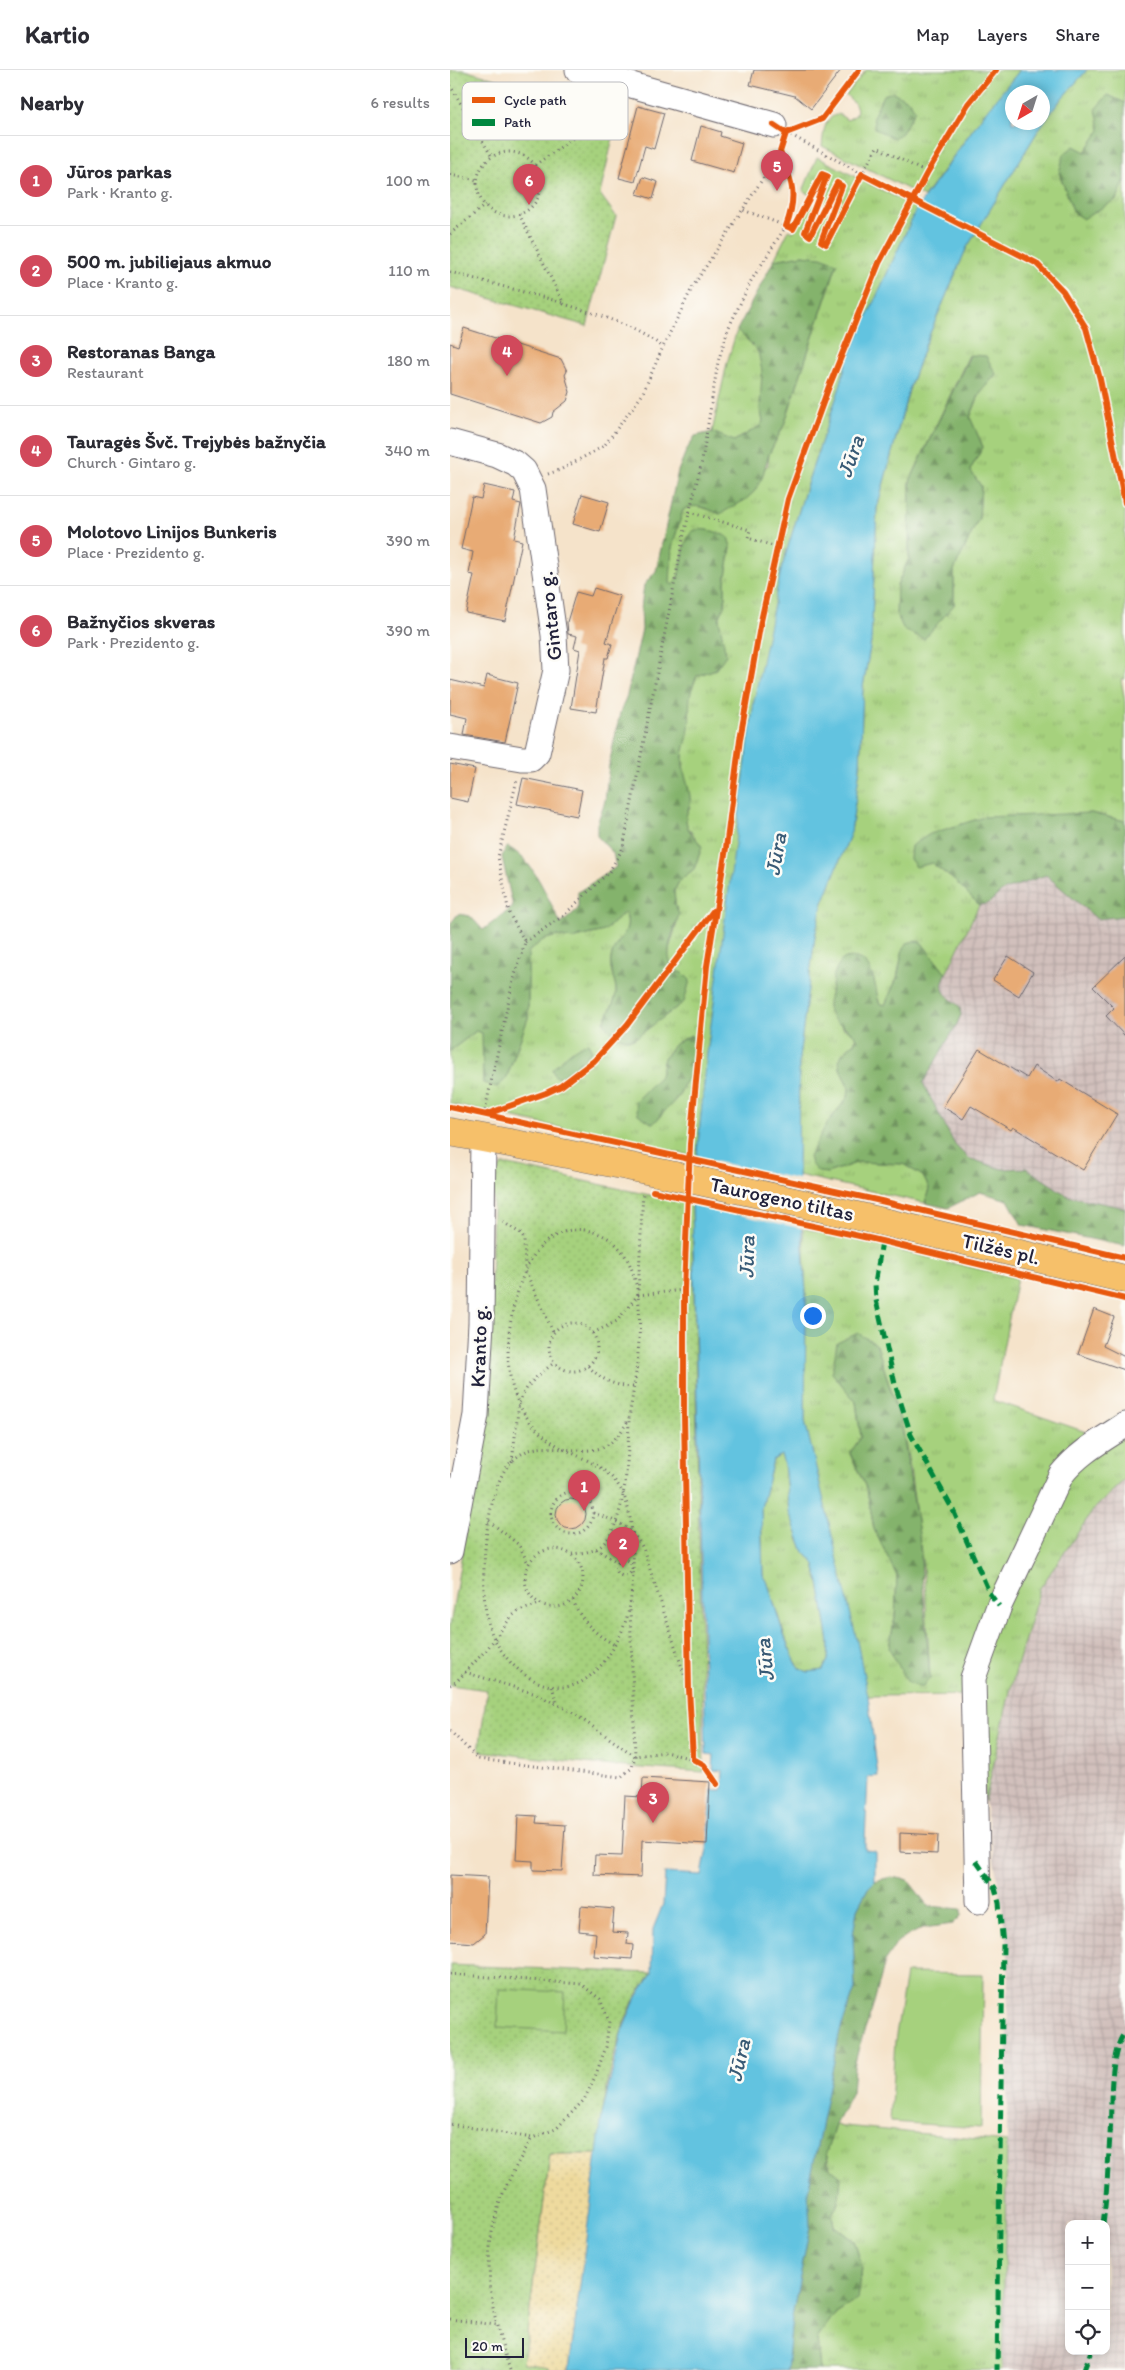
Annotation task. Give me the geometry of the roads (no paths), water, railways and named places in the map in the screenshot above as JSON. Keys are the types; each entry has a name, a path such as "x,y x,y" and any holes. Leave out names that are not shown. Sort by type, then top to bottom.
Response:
{"highway":[{"name":"Taurogeno tiltas","path":"450,1132 483,1126 650,1181 877,1220"},
{"name":"Tilžės pl.","path":"877,1220 1125,1279"}],"street":[{"path":"578,70 619,82"},
{"path":"628,85 780,129"},
{"name":"Gintaro g.","path":"450,442 497,455 516,464 528,479 536,502 554,635 556,670 537,753 531,759 522,760 450,748"},
{"name":"Kranto g.","path":"450,1551 476,1415 481,1323 483,1126"},
{"path":"978,1901 973,1678 1000,1606 1061,1476 1070,1463 1082,1453 1125,1425"}],"water":[{"path":"1020,70 1087,70 1050,114 1050,85 1008,85"},
{"name":"Jūra","path":"1005,88 1005,130 1038,130 966,249 925,345 909,389 877,508 871,642 863,687 860,767 851,832 822,905 815,936 799,1058 798,1175 806,1293 805,1421 857,1641 868,1696 878,1776 868,1777 865,1850 875,1851 875,1881 868,1888 857,1909 853,1935 855,1989 840,2031 808,2191 810,2226 792,2317 787,2370 569,2370 602,2115 621,2034 634,2002 652,1973 653,1929 663,1904 665,1873 702,1875 708,1844 712,1790 722,1790 723,1771 713,1770 714,1755 706,1754 692,1204 707,1054 754,701 781,570 846,363 917,208 983,115","holes":["781,1455 784,1464 789,1512 804,1552 815,1564 820,1588 829,1642 828,1660 823,1670 808,1672 799,1668 793,1658 767,1581 763,1575 761,1508 773,1460"]}],"place":[{"name":"Molotovo Linijos Bunkeris","path":"777,191"},
{"name":"Bažnyčios skveras","path":"529,205"},
{"name":"Tauragės Švč. Trejybės bažnyčia","path":"507,376"},
{"name":"Jūros parkas","path":"584,1511"},
{"name":"500 m. jubiliejaus akmuo","path":"623,1568"},
{"name":"Restoranas Banga","path":"653,1823"}]}
